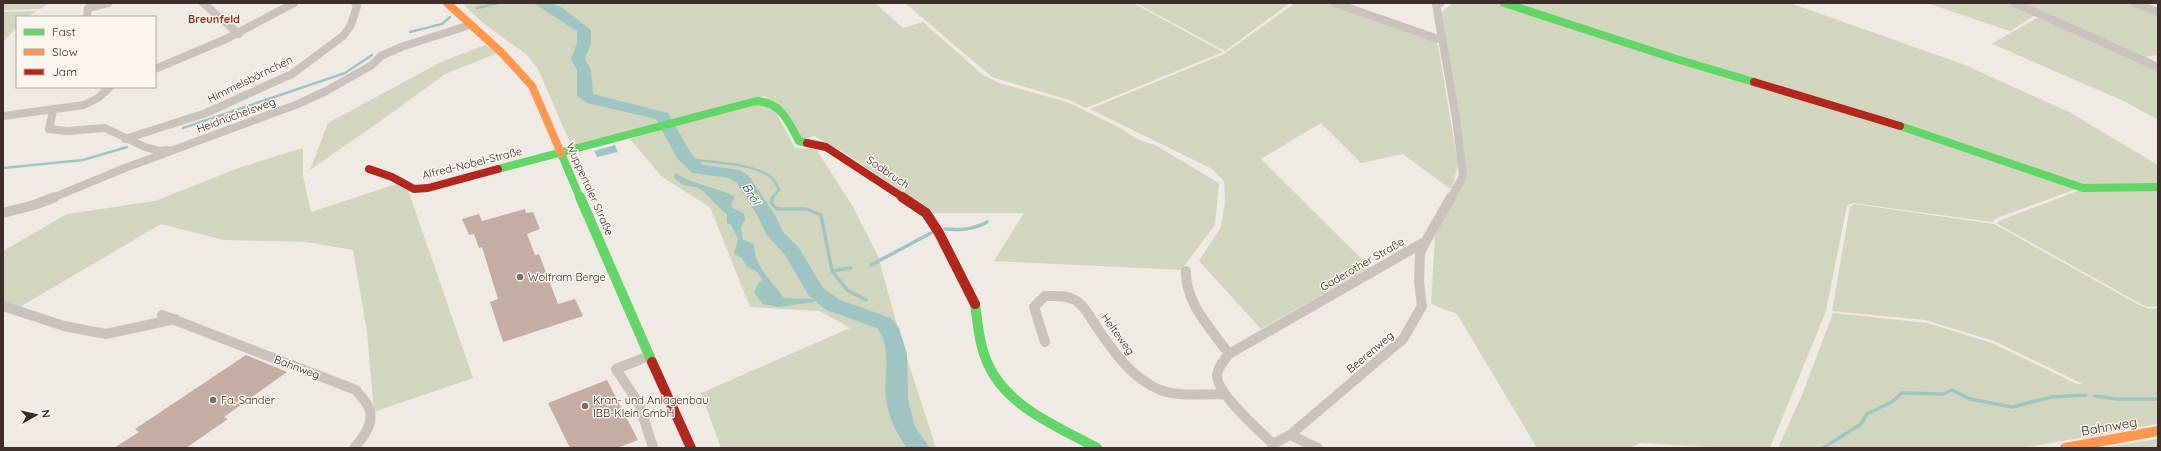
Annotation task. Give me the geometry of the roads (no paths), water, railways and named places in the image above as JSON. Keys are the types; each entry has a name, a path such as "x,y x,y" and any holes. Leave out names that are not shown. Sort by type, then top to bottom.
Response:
{"street":[{"path":"87,16 88,8 95,3"},
{"path":"88,8 108,3"},
{"path":"203,3 239,34"},
{"path":"156,70 239,34 294,3"},
{"name":"Himmelsbörnchen","path":"124,139 206,112 292,74 343,36 350,25 357,6 355,3"},
{"name":"Wuppertaler Straße","path":"447,3 521,71 532,86 648,356 691,448"},
{"path":"1335,3 1441,40"},
{"path":"1426,241 1462,176 1456,118 1441,40 1436,4 1440,3"},
{"path":"1504,3 1673,58 1870,116 2083,188 2158,187"},
{"path":"2015,3 2158,67"},
{"path":"2135,3 2158,12"},
{"name":"Heidnüchelsweg","path":"3,213 34,205 319,94 372,65 382,56 401,47 470,25"},
{"path":"3,116 53,111 84,105 98,98 109,88"},
{"name":"Sodbruch","path":"560,153 752,101 773,101 778,106 799,141 826,147 850,160 926,213 940,232 975,300 979,335 991,371 995,377 1025,407 1097,448"},
{"path":"53,111 49,129 67,131 105,128 124,139 160,151 174,150"},
{"name":"Alfred-Nobel-Straße","path":"369,169 392,177 414,189 428,188 560,153"},
{"name":"Gaderother Straße","path":"1273,446 1224,394 1217,376 1221,364 1229,354 1426,241"},
{"name":"Beerenweg","path":"1273,446 1290,435 1403,339 1422,306 1419,282 1420,253 1426,241"},
{"path":"1186,271 1184,279 1187,289 1196,306 1229,354"},
{"name":"Helteweg","path":"1045,342 1034,307 1045,296 1072,297 1081,304 1127,368 1143,382 1162,390 1192,394 1224,394"},
{"path":"3,306 64,326 106,334 175,320"},
{"name":"Bahnweg","path":"162,315 356,390 369,409 370,424 360,442 354,448"},
{"path":"648,356 616,369 639,404 652,447"},
{"name":"Bahnweg","path":"2065,448 2158,431"},
{"path":"1290,435 1306,441 1318,448"}],"water":[{"path":"615,145 618,152 597,157 594,151"},
{"path":"675,173 689,180 720,190 735,197 731,204 732,208 744,213 745,220 741,227 743,240 754,244 757,260 764,273 784,298 814,299 814,302 778,307 763,304 754,293 758,284 763,280 757,272 746,266 742,258 734,254 738,239 731,225 727,223 727,214 700,189 686,186 678,182 674,177"}],"waterway":[{"path":"477,8 498,3"},
{"name":"Bröl","path":"540,3 556,10 584,30 584,43 578,59 584,70 585,96 592,100 662,116 685,158 698,169 734,174 743,180 766,215 775,234 792,252 816,292 833,305 884,323 892,333 897,354 897,400 905,429 919,448"},
{"path":"410,32 442,24 450,17"},
{"path":"183,128 345,73 372,55"},
{"path":"3,168 83,160 127,147"},
{"path":"686,159 742,166 763,172 771,177 777,184 779,190 772,198"},
{"path":"773,197 771,203 777,209 806,209 821,215 832,271"},
{"path":"945,229 966,229 977,227 987,222"},
{"path":"871,265 931,233"},
{"path":"832,271 851,268"},
{"path":"832,271 847,290 866,300"},
{"path":"1823,448 1861,424 1867,414 1892,402 1902,393 1943,394 1952,390 1970,399 2012,407 2051,397 2086,395"},
{"path":"2095,396 2117,399 2158,399"}],"place":[{"name":"Wolfram Berge","path":"520,277"},
{"name":"Fa. Sander","path":"213,400"},
{"name":"Kran- und Anlagenbau IBB-Klein GmbH","path":"585,406"}],"district":[{"name":"Breunfeld","path":"214,19"}]}
